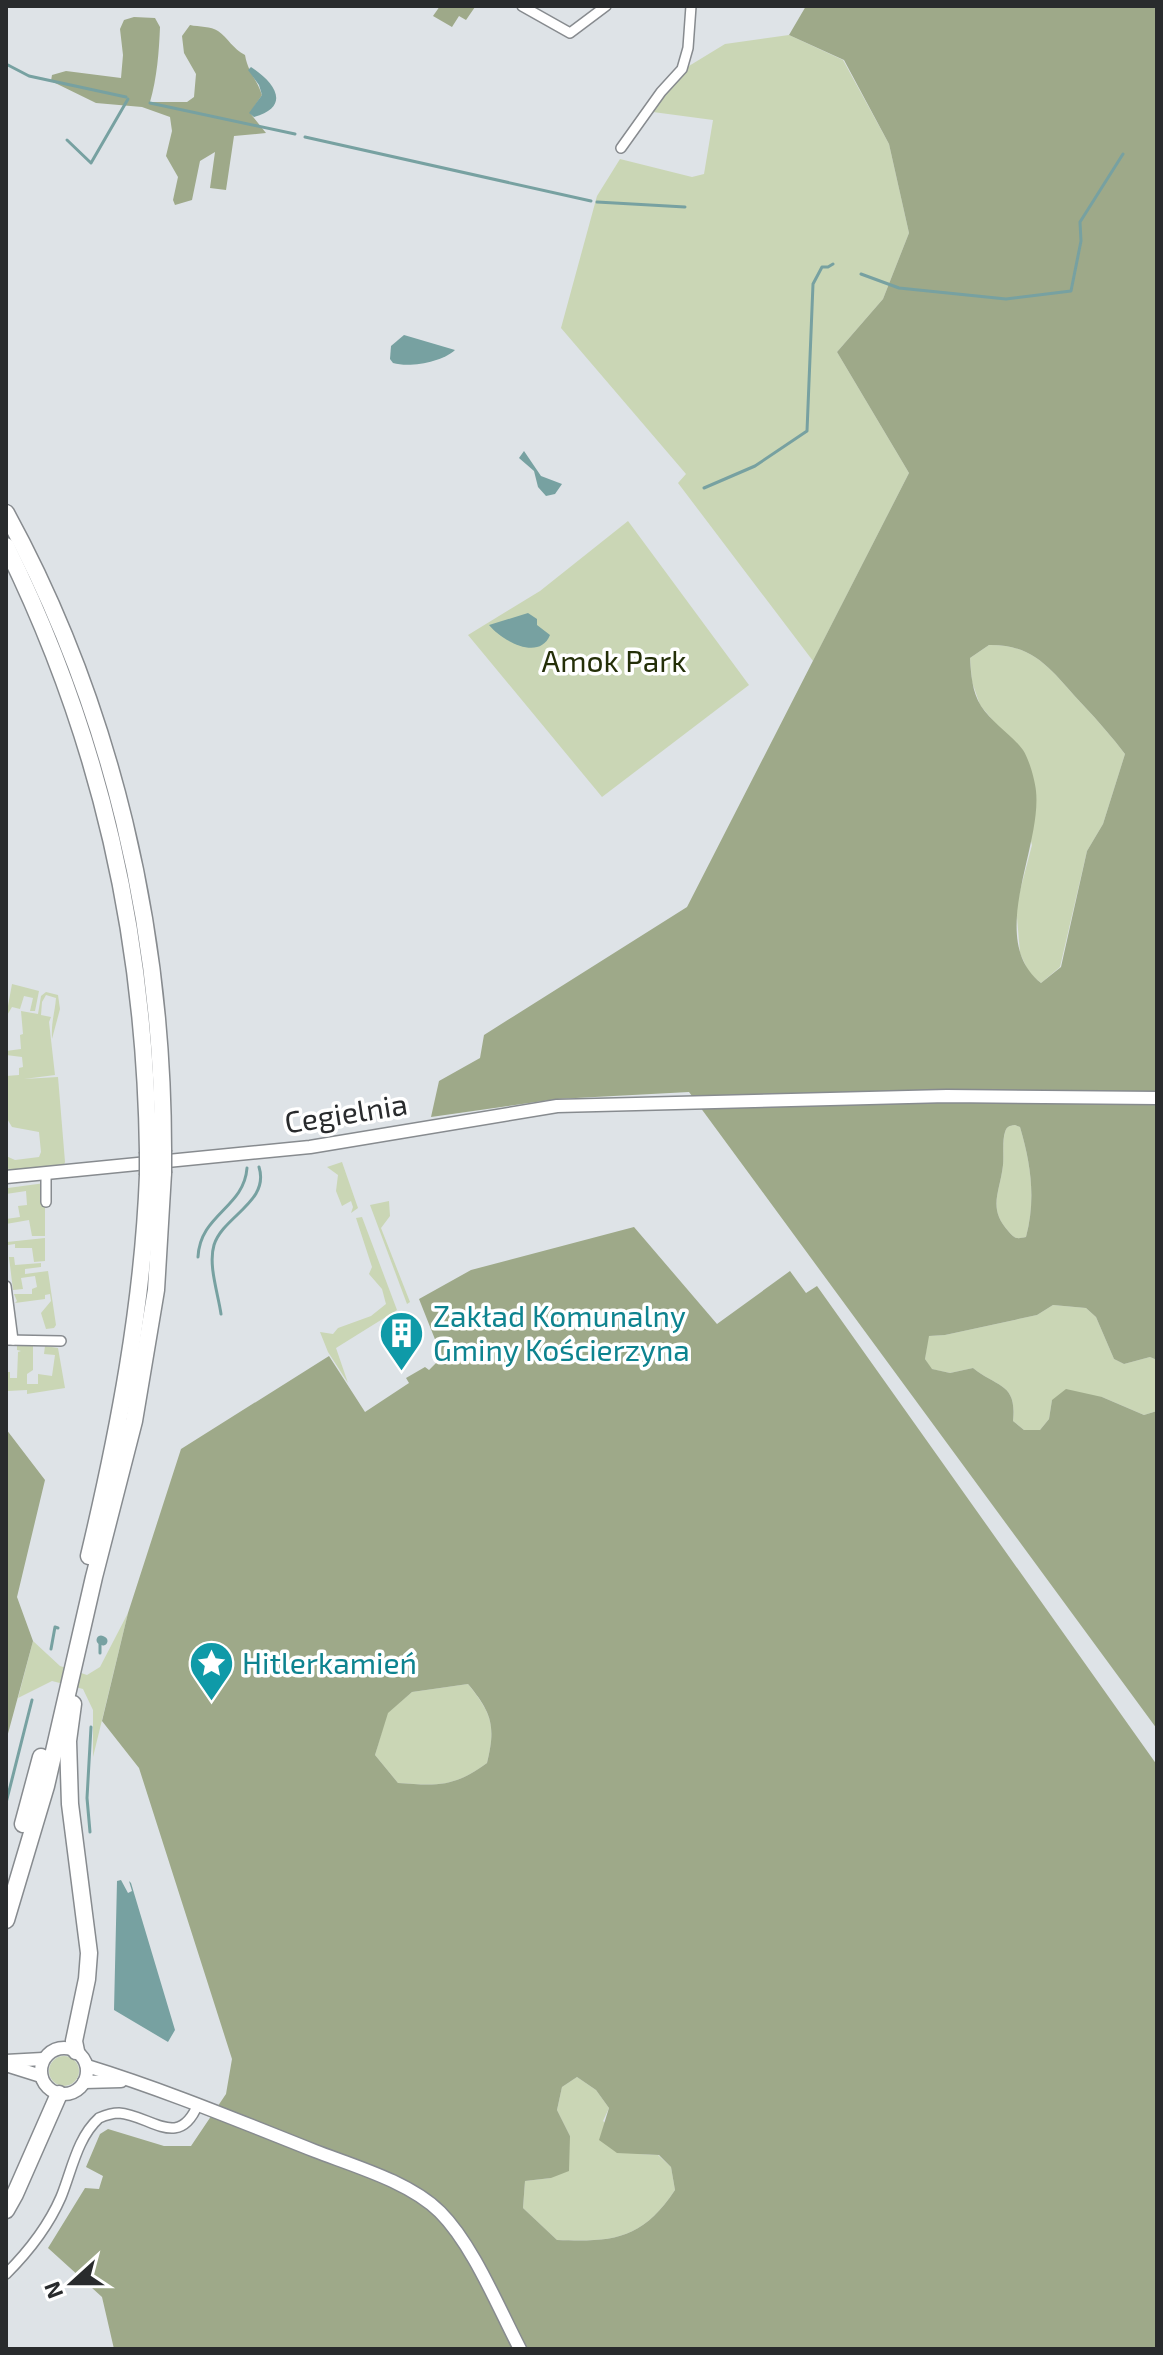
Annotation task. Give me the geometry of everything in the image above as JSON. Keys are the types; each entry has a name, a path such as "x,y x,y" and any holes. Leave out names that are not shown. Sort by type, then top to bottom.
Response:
{"main road":[{"path":"6,513 40,580 77,669 107,758 140,894 155,1002 162,1085 155,1174 156,1290 144,1368 126,1460 46,1786 6,1920"},
{"path":"6,546 63,675 93,763 114,842 140,1003 156,1151"},
{"path":"6,1884 71,1634 114,1448 155,1174"},
{"path":"76,2051 74,2039 87,1979 89,1953 69,1792 69,1731 79,1677 77,1651"},
{"path":"6,2210 59,2094"}],"street":[{"path":"522,6 570,33 606,6"},
{"path":"621,148 661,92 682,69 688,48 691,6"},
{"name":"Cegielnia","path":"6,1177 310,1147 557,1106 947,1096 1157,1098"},
{"path":"46,1174 46,1202"},
{"path":"6,1286 10,1340 61,1341"},
{"path":"6,2063 43,2059 58,2048 76,2051 87,2066 84,2082"},
{"path":"43,2059 41,2076 46,2086 59,2094 72,2092 84,2082 131,2081"},
{"path":"6,2063 41,2076"},
{"path":"87,2066 198,2104 383,2178 424,2198 461,2237 520,2349"},
{"path":"6,2274 42,2233 60,2199 82,2140 99,2118 120,2113 160,2127 175,2128 188,2122 198,2104"}],"green space":[{"path":"440,6 475,7 466,20 459,16 452,27 433,16"},
{"path":"806,6 1157,6 1157,1360 1150,1357 1124,1364 1114,1359 1096,1317 1086,1308 1053,1305 1037,1315 929,1336 925,1359 932,1369 950,1373 973,1368 1004,1388 1012,1400 1013,1421 1024,1430 1040,1430 1049,1419 1052,1400 1066,1389 1102,1397 1144,1415 1157,1411 1157,1729 689,1092 557,1099 431,1117 439,1081 480,1058 484,1035 687,907 909,473 837,352 883,299 909,233 889,144 844,60 789,35","holes":["989,645 1020,650 1044,664 1125,754 1103,824 1087,851 1061,967 1041,983 1025,964 1018,943 1017,918 1036,814 1035,786 1023,750 985,712 976,695 970,658","1007,1127 1020,1127 1024,1141 1031,1195 1026,1237 1018,1238 1002,1223 997,1208 1004,1136"]},
{"path":"155,18 160,27 150,102 187,102 194,97 196,74 184,53 182,36 190,25 215,29 245,55 262,95 250,113 266,133 234,136 226,190 210,188 215,152 200,161 192,200 175,205 173,200 178,177 166,156 172,131 170,117 142,107 96,103 51,81 52,75 66,71 121,78 123,55 120,29 124,20"},
{"path":"789,35 843,60 889,144 909,233 883,299 837,352 909,473 813,661 678,483 686,474 561,328 597,196 620,159 692,177 704,174 713,120 653,112 684,69 725,44"},
{"name":"Amok Park","path":"628,521 749,685 602,797 468,635 540,591"},
{"path":"989,645 1020,650 1044,664 1125,754 1103,824 1087,851 1060,967 1041,983 1029,973 1020,953 1016,906 1032,845 1000,729 980,705 972,682 970,658"},
{"path":"12,984 39,991 35,1011 30,1011 33,998 24,996 20,1009 12,1007 6,1017"},
{"path":"46,992 58,995 60,1009 52,1039 56,998 46,995 41,1015 51,1017 49,1022 55,1075 24,1079 58,1077 65,1162 64,1165 6,1170 6,1156 15,1160 39,1157 41,1152 39,1132 12,1127 6,1117 6,1076 19,1075 19,1068 23,1067 22,1057 6,1055 6,1051 21,1049 21,1011 38,1014 41,996"},
{"path":"1007,1127 1020,1127 1024,1141 1031,1195 1026,1237 1018,1238 1002,1223 997,1208 1004,1136"},
{"path":"342,1162 358,1208 351,1213 351,1201 342,1206 336,1191 338,1175 327,1167"},
{"path":"45,1183 45,1236 32,1236 29,1220 6,1224 6,1219 20,1217 18,1206 27,1205 26,1191 6,1194 8,1188"},
{"path":"389,1201 390,1216 381,1228 410,1302 407,1304 370,1205"},
{"path":"362,1217 397,1310 336,1348 348,1383 328,1352 320,1332 333,1334 338,1328 371,1316 386,1304 382,1289 369,1274 372,1267 356,1218"},
{"path":"634,1227 717,1324 790,1271 806,1293 817,1286 1157,1765 1157,2349 114,2349 102,2297 48,2248 85,2188 99,2189 103,2176 86,2167 100,2134 108,2129 164,2146 191,2146 226,2094 232,2059 139,1768 102,1721 128,1613 181,1449 329,1356 365,1412 409,1383 406,1378 425,1367 429,1370 442,1357 419,1299 471,1270","holes":["468,1684 490,1720 487,1763 455,1781 424,1785 398,1783 375,1755 388,1713 412,1692","577,2077 596,2090 609,2108 599,2140 617,2153 659,2155 671,2167 675,2190 663,2207 638,2228 610,2238 557,2240 523,2208 525,2181 551,2178 569,2171 570,2136 557,2110 562,2087"]},
{"path":"45,1238 45,1261 34,1262 32,1248 15,1248 15,1244 8,1245 7,1242"},
{"path":"9,1257 14,1257 15,1265 41,1263 41,1267 25,1269 25,1274 48,1271 54,1328 46,1329 41,1313 51,1301 50,1294 45,1295 45,1299 15,1303 14,1294 32,1294 32,1289 37,1287 35,1276 21,1278 23,1289 13,1290"},
{"path":"1053,1305 1086,1308 1096,1317 1114,1359 1124,1364 1150,1357 1157,1360 1157,1411 1144,1415 1102,1397 1052,1400 1049,1419 1040,1430 1024,1430 1013,1421 1012,1400 1004,1388 973,1368 950,1373 931,1369 925,1359 928,1336 1037,1315"},
{"path":"17,1344 33,1344 33,1370 27,1374 27,1384 38,1384 38,1374 52,1376 55,1355 44,1354 45,1346 58,1348 65,1388 27,1394 27,1390 8,1391 6,1372 10,1372 10,1378 17,1378 18,1352 21,1351 17,1350"},
{"path":"6,1429 45,1480 17,1597 33,1641 6,1741"},
{"path":"128,1613 93,1757 93,1710 83,1689 52,1681 18,1698 33,1641 60,1666 87,1675 100,1667"},
{"path":"468,1684 490,1721 487,1763 455,1781 424,1785 398,1783 375,1755 387,1713 412,1692"},
{"path":"64,2056 70,2057 78,2065 78,2077 70,2085 64,2086 58,2085 50,2077 49,2071 50,2065 58,2057"},
{"path":"577,2077 596,2090 609,2108 603,2121 639,2154 658,2155 671,2167 675,2190 663,2207 638,2228 610,2238 557,2240 523,2208 525,2181 551,2178 570,2136 557,2110 562,2087"}],"water":[{"path":"251,67 267,80 276,94 273,107 254,117 249,113 262,95 248,70"},
{"path":"404,335 455,350 426,363 393,363 390,359 391,346"},
{"path":"524,451 541,476 562,484 555,494 546,496 538,487 534,471 519,458"},
{"path":"528,613 550,635 538,647 529,648 511,642 489,625"},
{"path":"121,1880 128,1893 132,1891 129,1881 131,1883 175,2030 168,2042 114,2010 117,1881"}],"waterway":[{"path":"6,64 29,76 126,97"},
{"path":"67,140 91,163 128,99"},
{"path":"150,103 295,134"},
{"path":"305,137 591,201"},
{"path":"861,274 899,288 1006,299 1071,291 1081,241 1080,222 1123,154"},
{"path":"597,202 685,207"},
{"path":"704,488 755,466 807,431 813,284 822,267 833,264"},
{"path":"221,1314 213,1270 214,1245 226,1226 258,1190 261,1179 259,1167"},
{"path":"198,1257 206,1231 238,1193 247,1168"},
{"path":"51,1649 55,1627 58,1628"},
{"path":"100,1639 100,1653"},
{"path":"6,1803 32,1700"},
{"path":"90,1832 87,1798 91,1727"}],"place":[{"name":"Zakład Komunalny Gminy Kościerzyna","path":"402,1373"},
{"name":"Hitlerkamień","path":"211,1703"}]}
